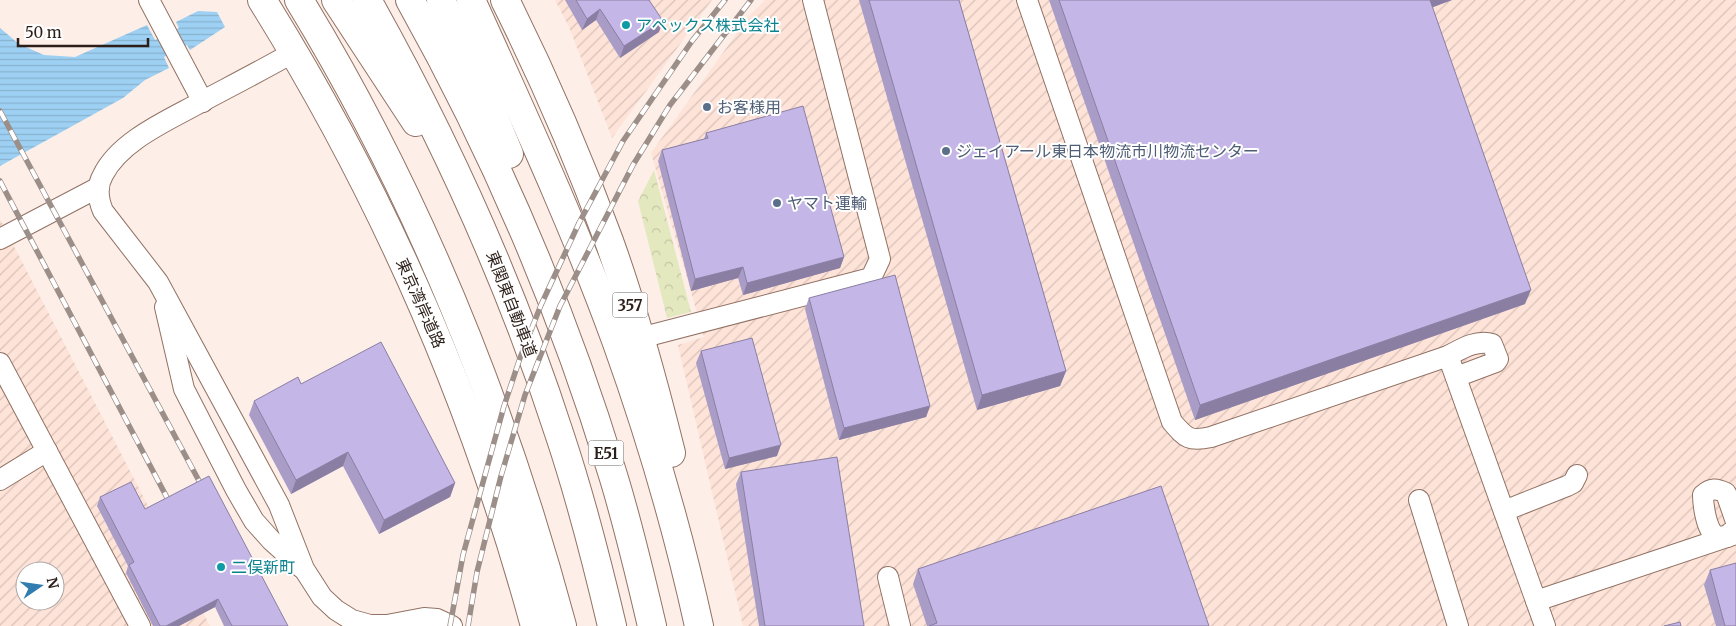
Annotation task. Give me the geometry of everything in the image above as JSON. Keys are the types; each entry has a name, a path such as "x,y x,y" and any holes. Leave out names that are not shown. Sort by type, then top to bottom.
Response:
{"highway":[{"name":"東京湾岸道路","path":"262,0 294,52 371,196 433,329 490,477 535,626"},
{"name":"東京湾岸道路","path":"299,0 374,133 419,225 460,318 514,464 547,570 562,626"},
{"path":"336,0 469,200"},
{"name":"東関東自動車道","path":"367,0 421,99 469,200 511,298 576,485 612,626"},
{"name":"E51","path":"410,0 482,137 522,225 546,284 575,360 612,473 652,626"},
{"path":"441,0 513,162 532,223 546,284"},
{"name":"357","path":"471,0 589,270 638,404 673,525 699,626"},
{"name":"357","path":"505,0 550,94 609,242 640,338 673,458 699,572 708,626"}],"street":[{"path":"149,0 203,102"},
{"path":"640,338 871,278 880,259 812,0"},
{"path":"1027,0 1172,422 1186,437 1198,440 1211,437 1448,356 1461,349 1484,342 1492,344 1498,359 1496,362 1456,377"},
{"path":"294,52 158,126 130,144 109,164 102,175 98,187 98,199 103,211 158,282 279,505 304,569 322,597 336,610 352,620 370,625 424,618 437,619 452,626"},
{"path":"0,239 98,187"},
{"path":"158,282 169,321 180,375 188,397 254,521 271,540 304,569"},
{"path":"1448,356 1544,626"},
{"path":"0,363 140,626"},
{"path":"0,480 47,451"},
{"path":"1504,511 1567,486 1578,475"},
{"path":"1418,500 1458,626"},
{"path":"1536,601 1734,529"},
{"path":"699,572 702,626"},
{"path":"888,577 900,626"}],"shaded area":[{"path":"555,0 712,0 612,138 569,27"},
{"path":"765,0 1736,0 1736,626 743,626 678,345 704,337 651,153 750,15"},
{"path":"0,219 210,626 0,626"}],"green space":[{"path":"654,170 691,312 667,318 638,201"}],"water":[{"path":"198,11 217,12 225,27 190,50 187,45 164,57 169,68 145,80 123,98 0,166 0,28 19,44 44,55 75,57 147,25 155,40 179,28 176,22"}],"building":[{"name":"アペックス株式会社","path":"576,0 649,0 663,21 624,46 600,9 587,19"},
{"path":"869,0 959,0 1066,371 982,395"},
{"path":"1059,0 1430,0 1531,290 1200,405"},
{"path":"803,106 844,257 747,283 743,267 695,279 662,150 708,138 706,133"},
{"path":"895,275 930,406 844,428 809,298"},
{"path":"752,338 781,445 729,458 701,351"},
{"path":"381,342 455,483 384,520 348,452 296,480 254,401 298,377 301,384"},
{"path":"837,457 864,626 765,626 741,472"},
{"path":"209,476 288,626 232,626 218,599 166,626 160,626 129,565 134,562 100,497 131,482 145,509"},
{"path":"1161,486 1209,626 929,626 937,623 918,569"},
{"path":"1736,563 1736,626 1725,626 1710,570"},
{"path":"1680,622 1681,626 1664,626"}],"railway":[{"path":"450,626 463,555 504,406 541,305 579,223 623,141 692,41 725,0"},
{"path":"468,626 477,572 501,476 525,395 560,306 633,165 670,105 751,0"},
{"path":"0,111 205,492"},
{"path":"0,181 173,509"}],"place":[{"name":"アペックス株式会社","path":"626,25"},
{"name":"お客様用","path":"707,107"},
{"name":"ジェイアール東日本物流市川物流センター","path":"946,151"},
{"name":"ヤマト運輸","path":"777,203"},
{"name":"二俣新町","path":"221,567"}]}
